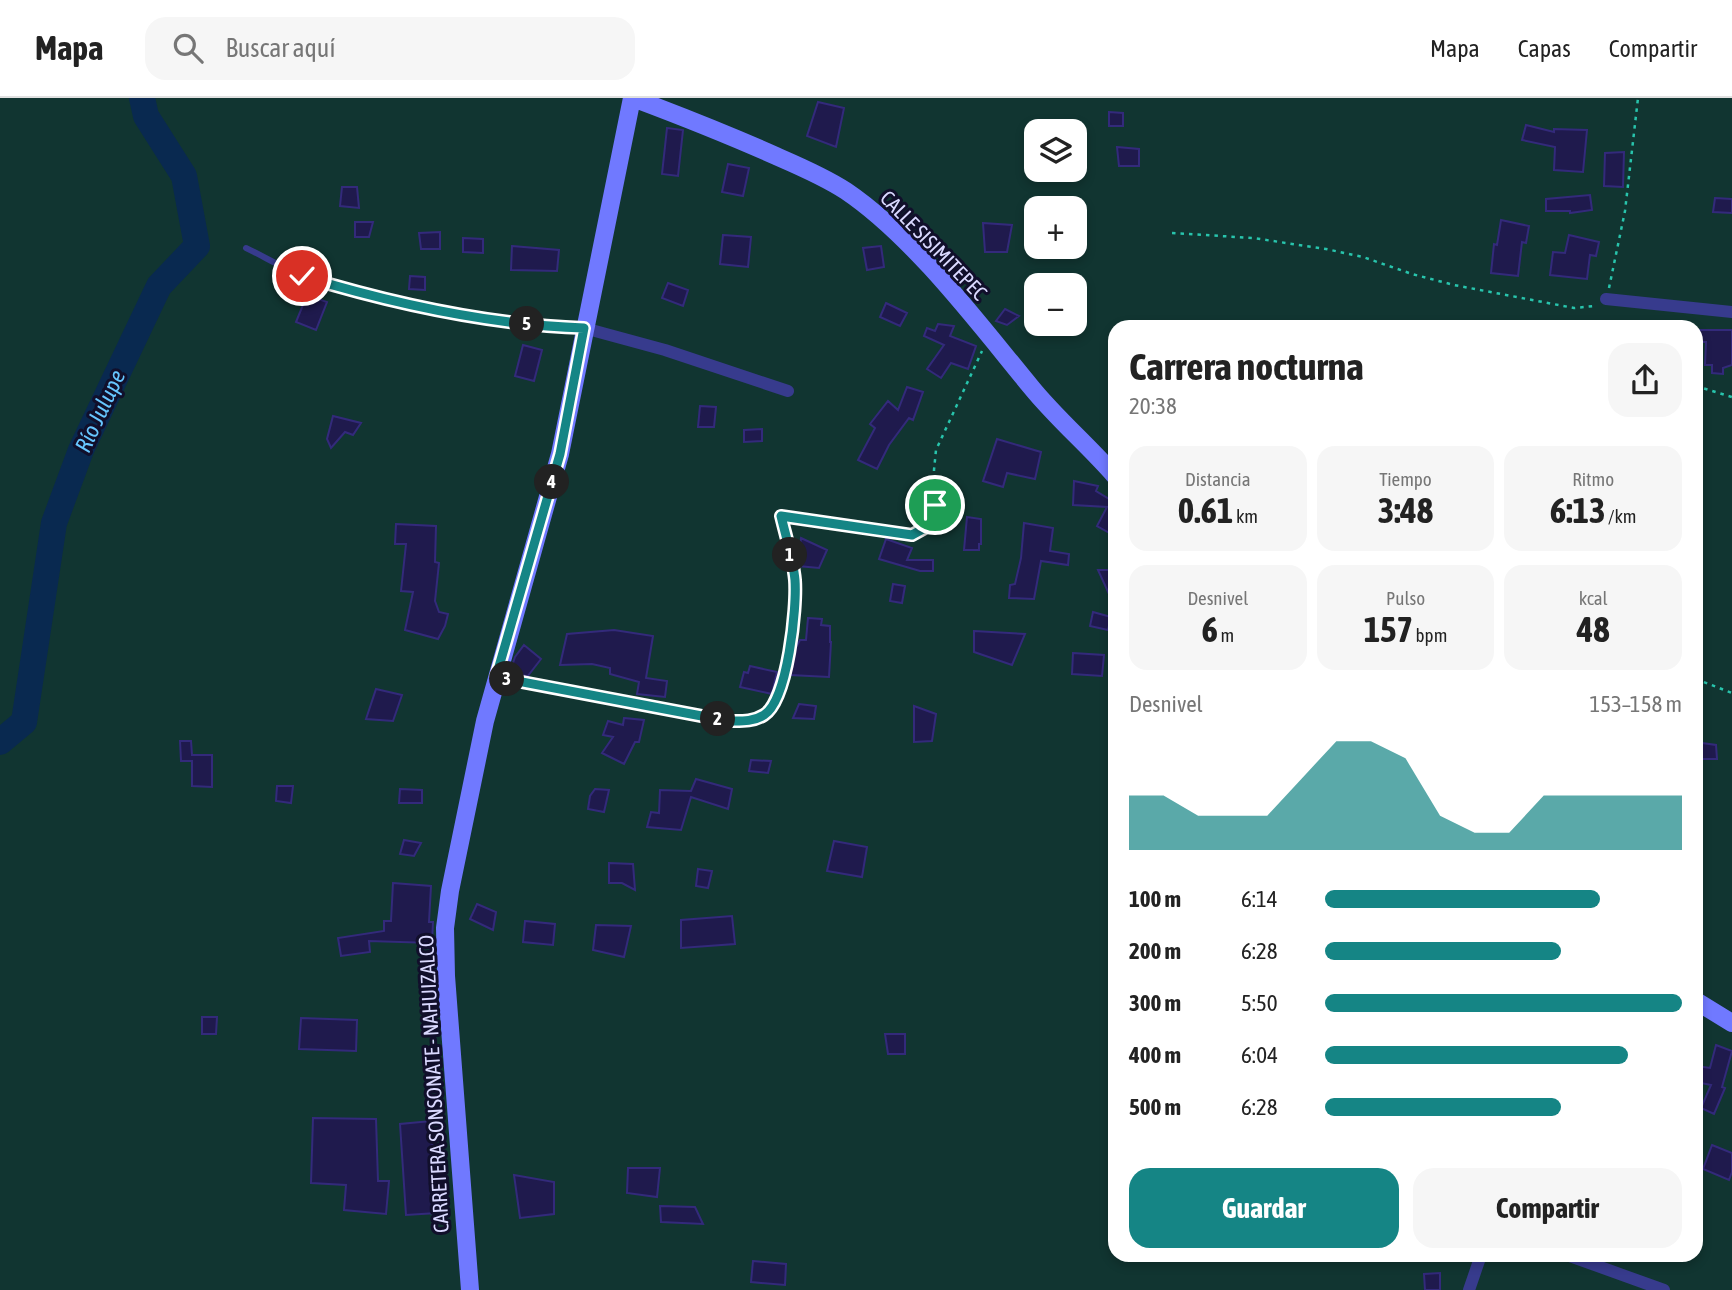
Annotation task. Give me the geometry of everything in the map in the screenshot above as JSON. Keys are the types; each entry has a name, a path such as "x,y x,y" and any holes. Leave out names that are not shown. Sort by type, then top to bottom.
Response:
{"street":[{"name":"CARRETERA SONSONATE - NAHUIZALCO","path":"470,1290 447,989 445,928 460,839 496,677 560,454 632,98"},
{"name":"CALLE SISIMITEPEC","path":"632,98 733,136 802,167 846,191 904,242 989,336 1050,409 1108,468"},
{"path":"1606,299 1732,312"},
{"path":"584,328 665,350 788,391"},
{"path":"1703,1005 1732,1023"},
{"path":"1469,1290 1479,1262"},
{"path":"1586,1262 1664,1290"}],"lane":[{"path":"246,248 302,276 409,306 467,317 550,327 584,328"}],"path":[{"path":"1172,233 1253,238 1326,249 1363,257 1454,285 1574,308 1594,307 1606,299 1614,273 1625,211 1638,98"},
{"path":"496,677 728,721 750,721 767,713 779,696 794,622 795,579 781,516 912,535 932,524 936,450 989,336"},
{"path":"1703,388 1732,397"},
{"path":"1703,682 1732,693"}],"green space":[{"path":"0,98 1732,98 1732,1290 0,1290"}],"building":[{"path":"818,102 844,108 836,147 807,136"},
{"path":"1109,112 1123,113 1123,126 1109,126"},
{"path":"1526,125 1554,132 1554,129 1587,130 1583,172 1554,170 1555,147 1522,140"},
{"path":"667,128 683,130 678,176 662,174"},
{"path":"1117,147 1139,149 1139,166 1119,166"},
{"path":"1624,152 1623,187 1604,186 1605,153"},
{"path":"728,164 749,168 743,196 722,192"},
{"path":"342,187 357,187 359,208 340,206"},
{"path":"1590,195 1592,210 1570,213 1546,211 1546,199"},
{"path":"1715,198 1732,199 1732,213 1713,212"},
{"path":"1501,220 1529,226 1526,243 1522,242 1518,276 1491,273 1494,244 1497,245"},
{"path":"355,222 373,222 369,237 355,237"},
{"path":"983,223 1012,225 1007,252 985,252"},
{"path":"440,232 440,249 421,249 419,233"},
{"path":"723,235 751,237 748,267 720,264"},
{"path":"1569,235 1599,242 1596,256 1590,255 1587,279 1550,275 1553,252 1565,253"},
{"path":"463,238 483,239 483,253 463,252"},
{"path":"512,246 559,250 557,271 511,270"},
{"path":"881,246 884,267 867,270 863,248"},
{"path":"410,276 425,277 425,290 409,289"},
{"path":"668,283 688,290 683,306 662,298"},
{"path":"307,295 327,302 316,330 296,322"},
{"path":"886,303 907,313 900,326 880,317"},
{"path":"1005,309 1019,316 1007,325 996,321"},
{"path":"938,324 954,326 950,336 976,346 968,369 951,363 941,378 927,369 944,345 924,336 927,328 935,331"},
{"path":"1703,330 1732,330 1732,365 1723,368 1723,374 1712,373 1712,365 1705,365 1706,342 1703,342"},
{"path":"523,345 542,350 534,381 515,376"},
{"path":"907,387 923,392 913,420 909,418 889,445 877,469 858,460 875,428 870,424 888,401 898,410"},
{"path":"700,406 716,407 714,427 698,427"},
{"path":"333,416 361,423 353,435 345,432 331,448 327,439"},
{"path":"762,429 762,441 744,442 744,430"},
{"path":"997,439 1041,452 1035,479 1007,473 1003,487 983,481"},
{"path":"1074,481 1098,486 1096,491 1108,498 1108,532 1097,526 1107,507 1073,505"},
{"path":"967,517 981,519 979,550 964,550"},
{"path":"1024,523 1053,528 1050,551 1069,554 1068,565 1041,561 1034,599 1009,598 1010,585 1015,584 1021,558"},
{"path":"396,524 436,526 435,562 439,563 435,601 439,612 448,614 438,639 405,630 413,592 401,591 406,544 395,544"},
{"path":"801,538 827,550 819,568 798,566"},
{"path":"886,539 912,548 907,560 933,560 933,571 920,571 879,559"},
{"path":"1098,570 1108,570 1108,592"},
{"path":"893,584 905,586 902,603 890,601"},
{"path":"1093,612 1108,616 1108,630 1090,626"},
{"path":"808,618 822,619 821,625 830,626 829,677 790,675 794,651 800,640 806,640"},
{"path":"614,630 653,636 646,678 667,681 665,697 637,694 639,682 610,674 610,668 592,664 560,665 567,634"},
{"path":"974,631 1025,634 1012,665 974,652"},
{"path":"524,645 541,659 527,677 511,669 515,657"},
{"path":"1073,653 1104,655 1102,676 1072,674"},
{"path":"750,666 777,672 772,694 740,687 744,672 748,673"},
{"path":"376,689 402,695 393,721 366,719"},
{"path":"799,704 816,706 814,719 793,718"},
{"path":"914,706 936,714 932,741 914,742"},
{"path":"624,718 644,720 639,742 635,742 624,764 602,753 613,737 603,735 608,721 623,725"},
{"path":"180,741 191,741 192,755 212,755 212,787 192,786 192,761 181,761"},
{"path":"1703,743 1716,745 1717,759 1703,759"},
{"path":"751,760 771,761 768,773 749,771"},
{"path":"696,779 732,789 728,809 691,797 681,830 647,827 651,812 659,813 660,790 691,791"},
{"path":"277,786 293,786 291,803 276,801"},
{"path":"400,789 422,790 422,803 399,803"},
{"path":"595,789 609,790 604,812 588,809 590,796"},
{"path":"404,840 421,843 414,856 400,854"},
{"path":"834,841 867,847 862,877 827,871"},
{"path":"609,863 633,864 635,890 622,883 609,883"},
{"path":"698,869 712,871 708,888 696,886"},
{"path":"393,883 431,886 429,922 433,922 432,943 369,941 370,952 341,956 338,938 384,931 384,921 391,921"},
{"path":"477,904 496,912 493,930 470,919"},
{"path":"732,916 735,944 681,948 681,920"},
{"path":"525,921 555,924 553,945 523,942"},
{"path":"596,925 631,926 624,957 593,950"},
{"path":"202,1017 217,1017 216,1034 202,1034"},
{"path":"301,1018 357,1020 356,1051 299,1049"},
{"path":"885,1034 905,1034 905,1054 888,1054"},
{"path":"1716,1045 1732,1051 1722,1087 1725,1088 1714,1114 1703,1109 1711,1085 1703,1083 1703,1067 1710,1068"},
{"path":"313,1118 376,1119 378,1181 389,1181 386,1214 344,1210 346,1185 311,1183"},
{"path":"431,1121 437,1213 406,1215 400,1124"},
{"path":"1712,1145 1732,1153 1729,1180 1703,1169"},
{"path":"628,1168 660,1168 657,1197 627,1193"},
{"path":"514,1175 554,1182 554,1214 520,1218"},
{"path":"660,1206 695,1207 703,1224 661,1222"},
{"path":"753,1261 786,1264 785,1285 751,1282"},
{"path":"1440,1273 1440,1290 1425,1290 1424,1274"}],"waterway":[{"name":"Río Julupe","path":"0,742 24,722 54,523 81,450 159,286 197,246 184,176 146,116 142,98"}],"route":[{"path":"302,276 409,306 467,317 550,327 584,328 560,454 496,677 728,721 750,721 767,713 779,696 794,622 795,579 781,516 912,535 932,524 935,505"}]}
